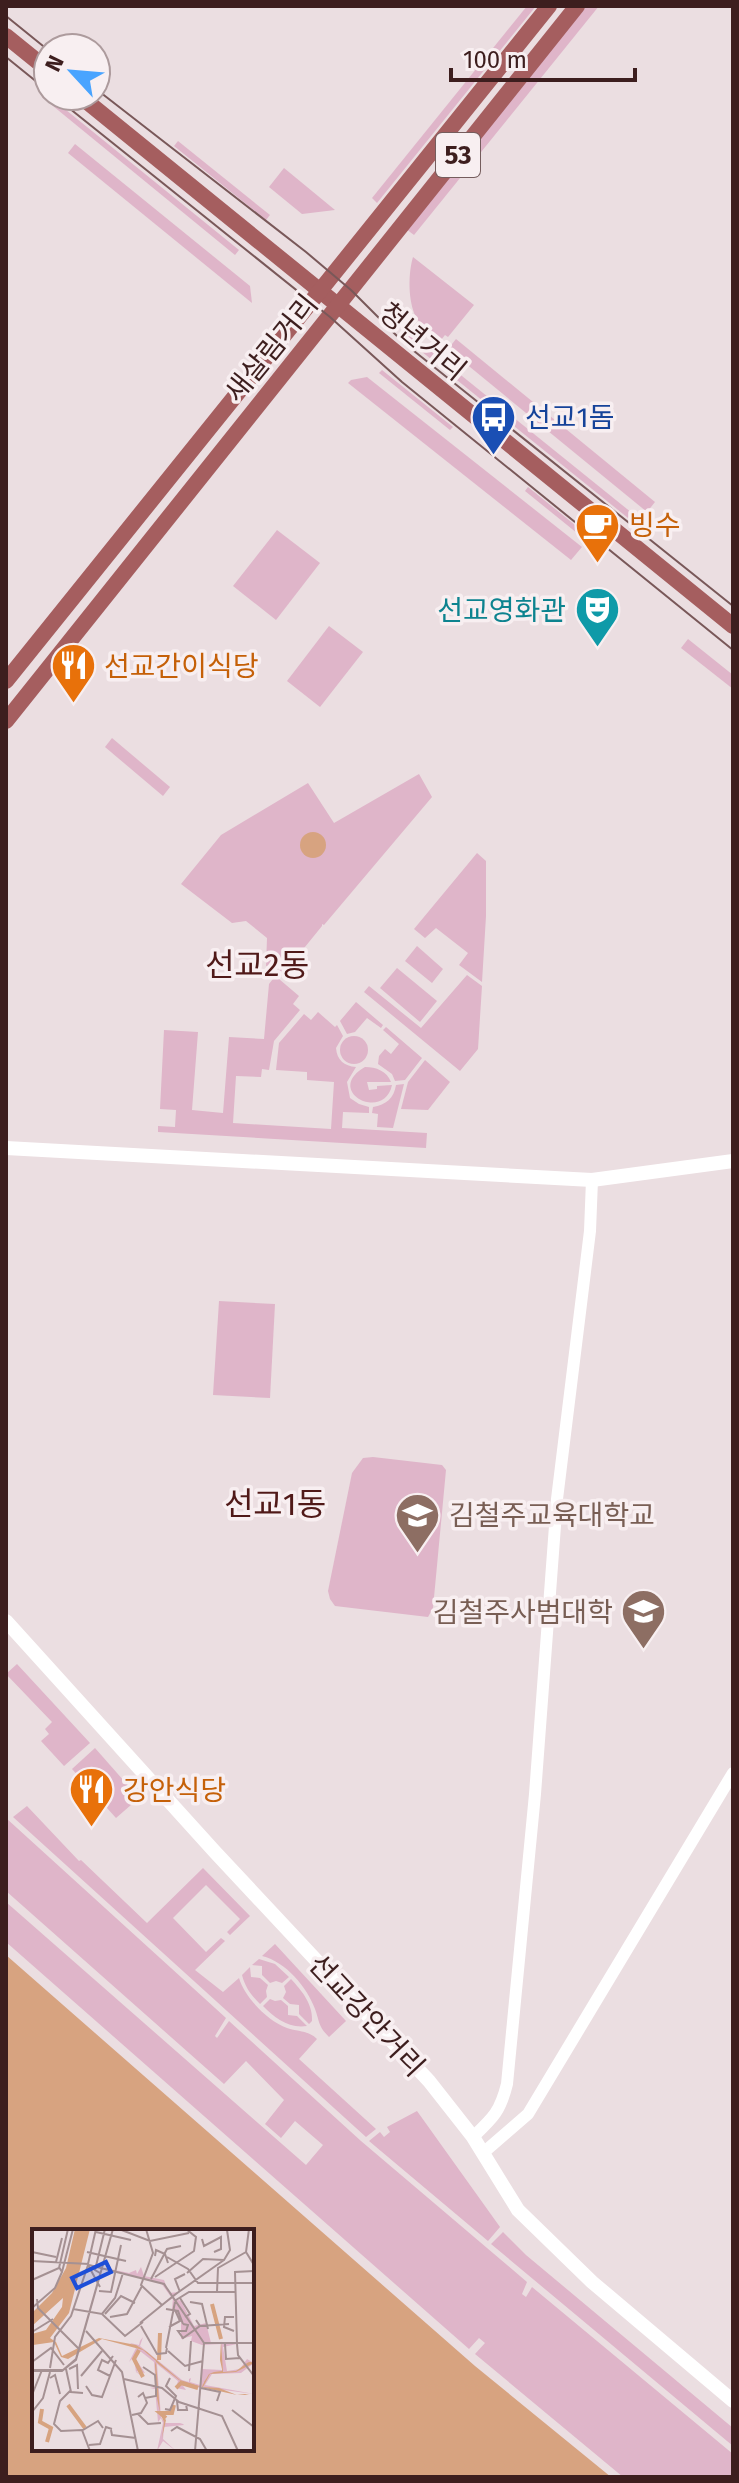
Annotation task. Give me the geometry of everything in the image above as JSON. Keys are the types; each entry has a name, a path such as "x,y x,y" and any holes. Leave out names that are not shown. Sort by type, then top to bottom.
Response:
{"main road":[{"name":"새살림거리","path":"6,681 549,6"},
{"name":"새살림거리","path":"6,721 577,6"},
{"path":"6,36 32,57"},
{"name":"청년거리","path":"100,112 733,626"},
{"path":"6,1148 592,1180 733,1161"},
{"name":"선교강안거리","path":"6,1621 429,2081 473,2137 518,2210 592,2282 733,2401"}],"street":[{"path":"473,2137 502,2104 507,2084 535,1794 561,1461 590,1231 592,1180"},
{"path":"483,2153 528,2114 733,1773"}],"shaded area":[{"path":"527,6 536,6 377,203 372,198"},
{"path":"586,6 599,6 414,235 406,229"},
{"path":"60,112 68,112 239,250 235,255"},
{"path":"178,141 270,215 266,220 174,146"},
{"path":"75,144 250,286 252,303 68,153"},
{"path":"284,168 335,210 302,214 269,187"},
{"path":"413,257 474,305 448,337 445,335 441,340 421,324 413,311 410,271"},
{"path":"410,334 632,513 628,518 406,339"},
{"path":"456,339 655,502 647,512 448,349"},
{"path":"382,370 453,427 450,430 379,373"},
{"path":"367,377 582,547 571,560 348,383"},
{"path":"528,487 601,546 598,550 525,491"},
{"path":"277,530 320,563 276,620 233,586"},
{"path":"329,626 363,652 320,707 287,681"},
{"path":"688,639 733,675 733,689 681,648"},
{"path":"112,738 170,787 163,796 105,747"},
{"path":"419,774 432,797 322,924 279,979 299,996 293,1004 300,1010 274,1041 269,1070 262,1069 261,1077 236,1076 233,1123 331,1129 334,1082 307,1080 307,1072 276,1070 279,1043 304,1014 311,1020 318,1012 335,1027 337,1025 343,1036 336,1048 340,1059 356,1067 347,1082 350,1098 369,1107 369,1113 343,1112 342,1128 427,1133 426,1148 158,1132 158,1126 175,1127 176,1110 160,1109 164,1030 198,1032 192,1110 223,1113 229,1037 264,1039 269,984 290,957 285,953 276,965 266,966 267,938 246,921 232,923 181,884 221,835 308,783 334,823"},
{"path":"313,832 322,836 326,845 322,854 313,858 304,854 300,845 304,836"},
{"path":"477,853 486,861 482,982 459,965 468,953 436,928 425,938 414,929"},
{"path":"417,946 443,969 432,983 405,961"},
{"path":"397,968 437,1001 420,1022 380,988"},
{"path":"467,975 482,986 478,1049 460,1071 364,992 369,986 421,1028"},
{"path":"356,1002 383,1025 381,1028 367,1018 355,1032 347,1034 340,1021"},
{"path":"386,1027 422,1058 405,1080 395,1081 392,1074 378,1064 379,1056 385,1049 391,1054 399,1044 383,1030"},
{"path":"354,1036 364,1040 368,1050 364,1060 354,1064 344,1060 340,1050 344,1040"},
{"path":"425,1060 450,1082 428,1110 401,1109 408,1082"},
{"path":"365,1067 381,1070 391,1082 367,1082 369,1090 392,1085 387,1096 378,1102 360,1099 350,1085 354,1076"},
{"path":"404,1084 393,1128 377,1127 378,1114 372,1113 373,1107 389,1100 396,1085"},
{"path":"219,1301 275,1304 270,1398 213,1395"},
{"path":"363,1458 442,1465 446,1470 433,1608 428,1617 335,1606 330,1599 328,1591 352,1473"},
{"path":"17,1664 90,1743 64,1766 41,1741 49,1734 45,1729 52,1722 6,1674"},
{"path":"95,1748 139,1798 116,1818 72,1769"},
{"path":"27,1806 79,1861 147,1923 203,1868 250,1916 230,1935 227,1932 240,1919 206,1885 173,1918 206,1952 221,1938 225,1941 195,1970 223,1992 239,1978 246,1993 265,2014 280,2025 314,2036 317,2039 299,2059 376,2129 366,2137 13,1817"},
{"path":"6,1818 226,2018 215,2036 217,2038 229,2021 361,2141 527,2282 522,2294 526,2297 532,2287 733,2454 733,2477 623,2477 475,2354 485,2343 479,2338 469,2349 6,1942 6,1902 306,2165 323,2145 295,2121 281,2138 265,2124 284,2100 246,2061 224,2084 6,1891"},
{"path":"275,1944 346,2021 329,2037 321,2027 301,1984 279,1964 262,1956"},
{"path":"6,1955 475,2366 611,2477 6,2477"},
{"path":"259,1959 275,1964 289,1977 282,1983 270,1983 262,1975 262,1966 252,1965"},
{"path":"250,1967 251,1977 260,1978 268,1985 267,1997 260,2004 249,1991 242,1975"},
{"path":"291,1979 309,2003 312,2021 309,2024 299,2014 299,2005 290,2004 283,1998 286,1992 284,1986"},
{"path":"270,1999 281,2000 288,2006 288,2015 297,2016 307,2026 294,2026 277,2018 263,2006"},
{"path":"417,2111 500,2227 488,2241 369,2141 380,2132 384,2137 390,2132 387,2127"},
{"path":"503,2232 526,2255 733,2428 733,2446 491,2244"}],"tram line":[{"path":"6,16 32,37"},
{"path":"6,57 32,78"},
{"path":"112,101 306,252 351,290 404,343 733,606"},
{"path":"74,112 330,317 402,382 733,650"}],"place":[{"name":"선교1돔","path":"494,456"},
{"name":"빙수","path":"598,564"},
{"name":"선교영화관","path":"597,649"},
{"name":"선교간이식당","path":"73,705"},
{"name":"김철주교육대학교","path":"418,1554"},
{"name":"김철주사범대학","path":"644,1651"},
{"name":"강안식당","path":"92,1829"}],"district":[{"name":"선교2동","path":"257,965"},
{"name":"선교1동","path":"275,1504"}]}
